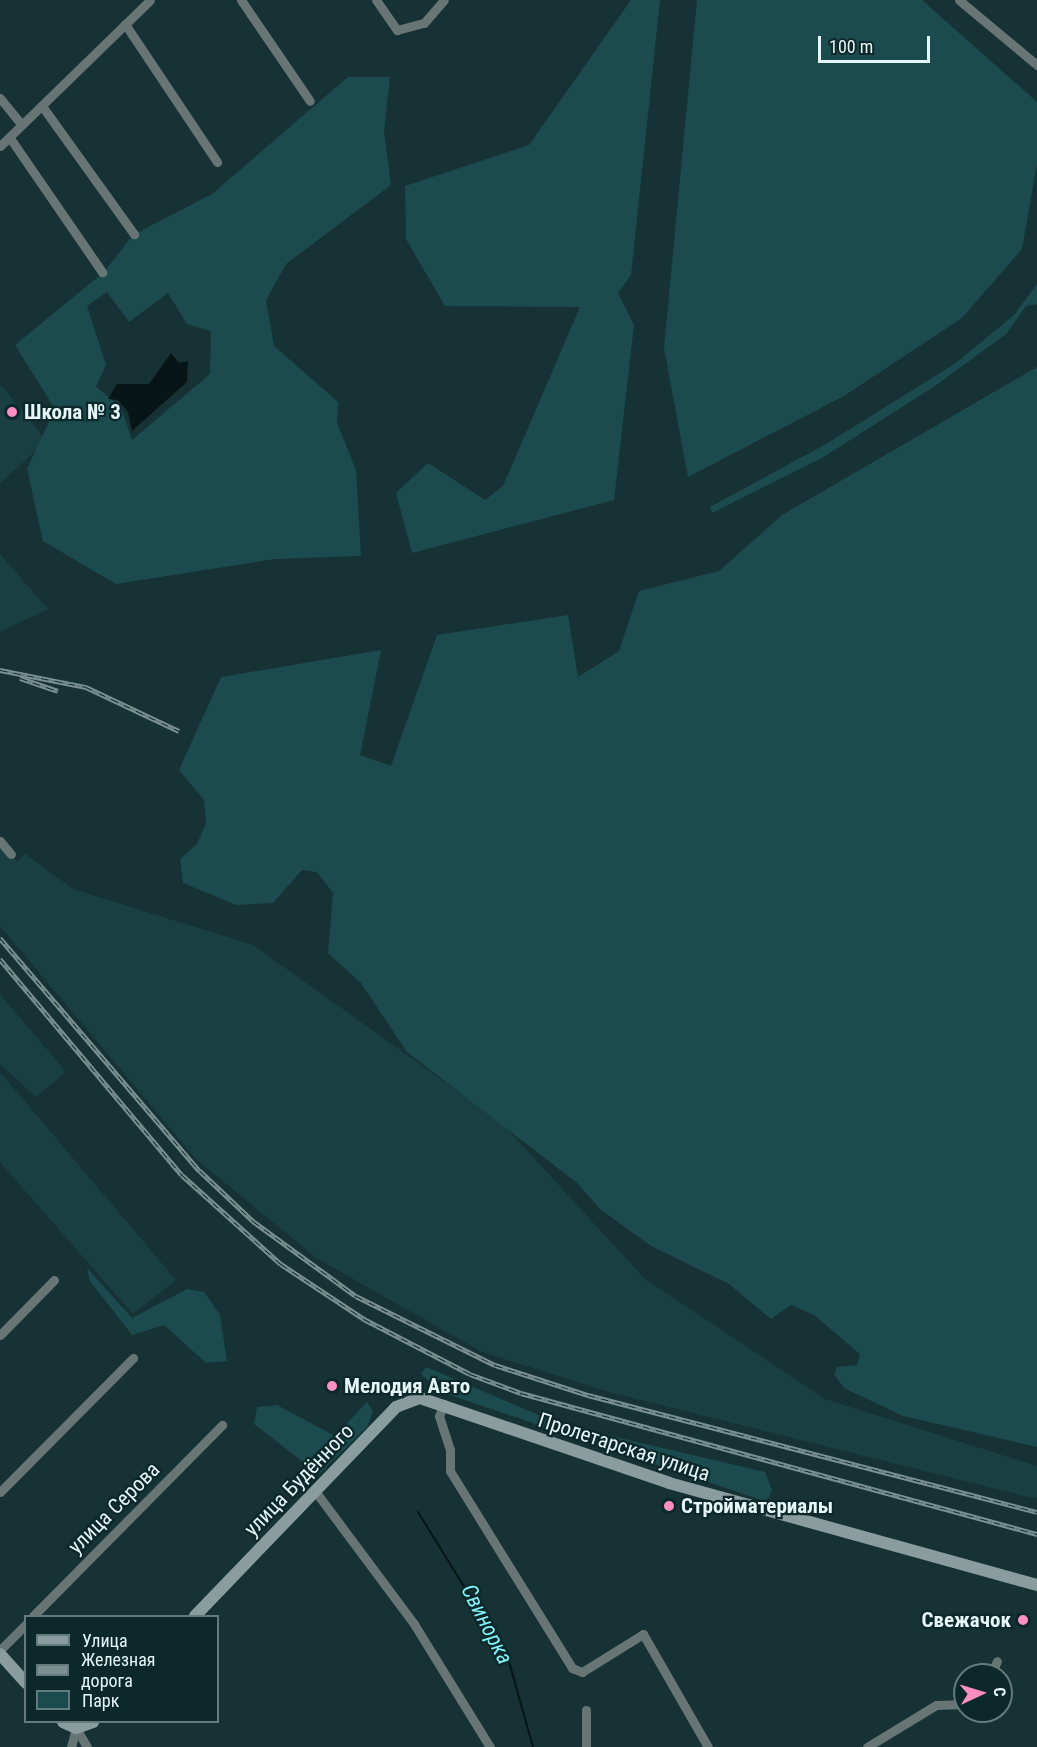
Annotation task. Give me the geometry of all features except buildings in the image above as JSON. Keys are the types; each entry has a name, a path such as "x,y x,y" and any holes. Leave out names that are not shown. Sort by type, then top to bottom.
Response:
{"main road":[{"name":"улица Будённого","path":"197,1615 403,1402 420,1398 444,1404"},
{"name":"Пролетарская улица","path":"444,1404 669,1483 1037,1585"},
{"path":"1,1655 24,1681"},
{"path":"65,1723 76,1728 90,1723"}],"street":[{"path":"0,146 150,0"},
{"path":"241,0 310,101"},
{"path":"376,0 397,30 424,23 444,0"},
{"path":"959,0 1037,65"},
{"path":"125,24 217,162"},
{"path":"0,98 21,124"},
{"path":"42,106 134,234"},
{"path":"10,138 102,272"},
{"path":"0,841 11,854"},
{"path":"0,1335 54,1280"},
{"path":"0,1492 133,1358"},
{"path":"444,1404 440,1416 450,1450 450,1472 572,1668 582,1672 643,1634 708,1747"},
{"name":"улица Серова","path":"35,1615 222,1425"},
{"path":"315,1491 414,1624 490,1747"},
{"path":"1,1655 24,1626"},
{"path":"867,1747 936,1705 953,1704"},
{"path":"586,1710 586,1747"},
{"path":"71,1747 76,1728"},
{"path":"76,1728 87,1747"}],"shaded area":[{"path":"171,353 179,363 188,361 187,382 132,431 128,412 118,400 108,399 117,384 149,384"},
{"name":"Школа № 3","path":"0,384 47,441 0,483"},
{"path":"0,554 48,609 0,632"},
{"path":"0,848 18,862 24,853 73,889 253,945 501,1122 645,1279 825,1399 1037,1466 1037,1499 613,1393 482,1352 318,1259 197,1160 0,926"},
{"path":"0,994 66,1072 36,1097 0,1064"},
{"path":"0,1072 176,1280 133,1314 0,1162"}],"green space":[{"path":"631,0 660,0 631,275 618,293 634,325 614,500 412,553 396,493 428,463 485,500 503,486 580,307 445,306 406,239 405,186 529,145"},
{"path":"697,0 922,0 1037,102 1037,164 1022,249 962,318 844,396 688,477 664,348"},
{"path":"348,77 390,77 384,131 391,185 286,264 266,300 274,346 338,402 337,423 356,470 361,556 275,559 116,584 43,541 27,469 55,409 15,345 104,272 133,235 212,194","holes":["107,292 129,322 168,293 187,324 211,331 210,374 132,440 121,407 96,387 106,365 87,306"]},
{"path":"1037,284 1037,304 1026,306 1006,334 935,386 822,458 712,513 710,507 826,444 956,363 1014,315"},
{"path":"1037,367 1037,1447 903,1416 844,1388 834,1374 837,1367 857,1365 860,1354 814,1315 791,1305 771,1319 729,1284 651,1246 600,1209 577,1183 407,1052 361,983 328,953 333,893 317,872 302,870 273,903 236,905 183,883 180,859 197,844 206,823 204,800 179,770 221,677 381,650 360,755 391,766 437,635 568,615 578,677 619,651 639,591 719,571 782,515"},
{"path":"87,1268 132,1318 187,1289 204,1292 220,1315 227,1361 206,1363 164,1325 132,1335 90,1281"},
{"path":"426,1367 560,1424 765,1472 772,1490 767,1502 441,1392 421,1374"},
{"path":"367,1402 373,1412 367,1427 319,1474 254,1424 257,1407 277,1405 335,1436"}],"waterway":[{"name":"Свинорка","path":"418,1512 508,1658 533,1747"}],"railway":[{"path":"0,670 86,687 179,731"},
{"path":"20,678 58,691"},
{"path":"0,938 200,1171 253,1221 356,1296 495,1365 588,1395 1037,1512"},
{"path":"0,959 182,1175 281,1264 364,1319 470,1374 521,1393 1037,1534"}],"place":[{"name":"Школа № 3","path":"12,412"},
{"name":"Мелодия Авто","path":"332,1386"},
{"name":"Стройматериалы","path":"669,1506"},
{"name":"Свежачок","path":"1023,1620"}]}
